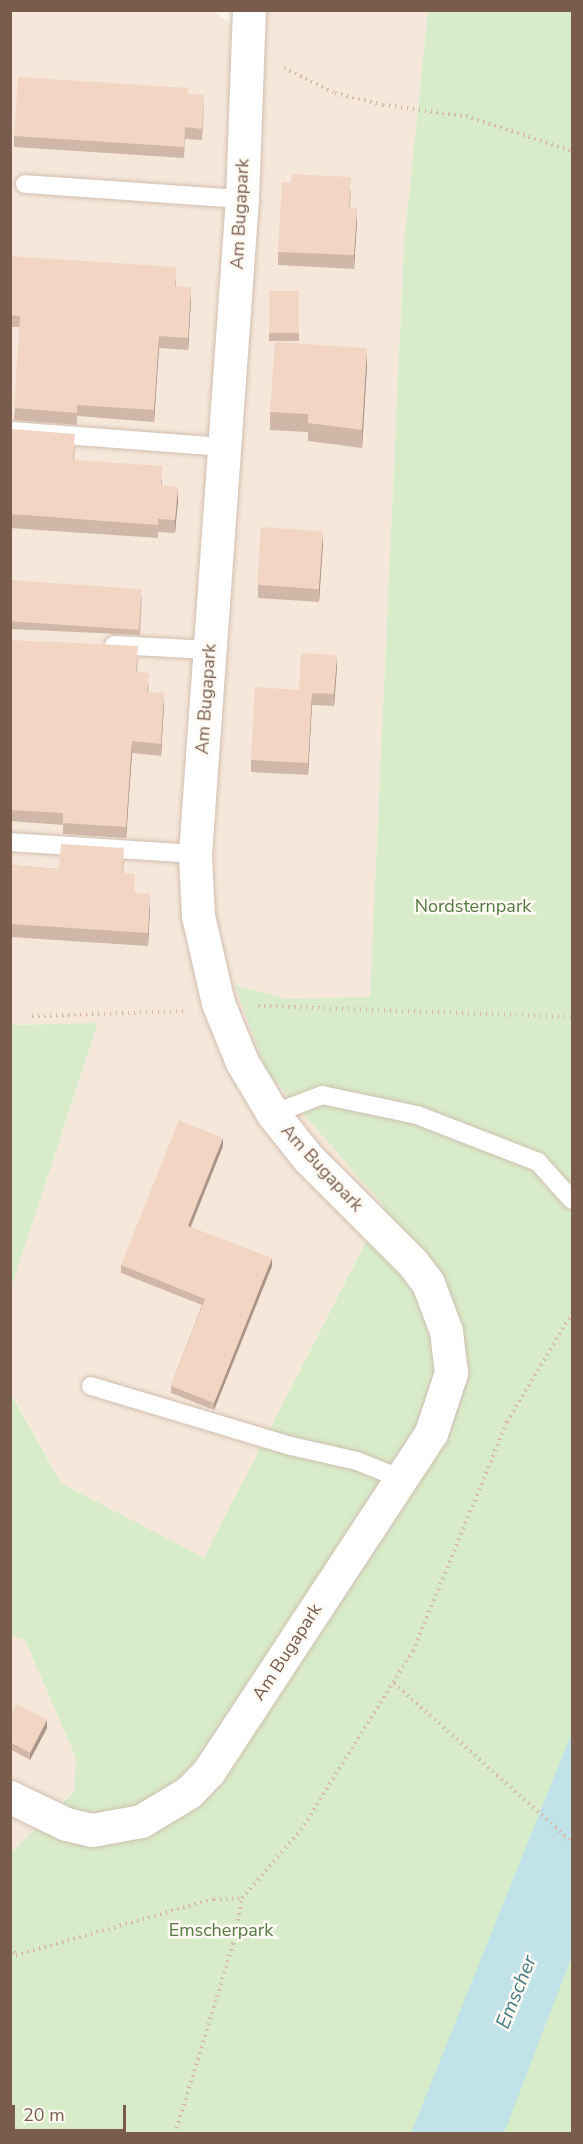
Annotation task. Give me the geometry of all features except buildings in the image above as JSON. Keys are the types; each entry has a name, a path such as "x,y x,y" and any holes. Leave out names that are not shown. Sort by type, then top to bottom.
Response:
{"street":[{"name":"Am Bugapark","path":"10,1797 66,1824 92,1830 141,1821 189,1792 209,1771 431,1433 451,1373 446,1331 435,1297 412,1262 328,1180 273,1114 242,1062 219,1006 198,916 195,854 242,199 249,17"}],"lane":[{"path":"26,184 242,199"},
{"path":"10,431 224,447"},
{"path":"93,644 210,650"},
{"path":"10,842 195,854"},
{"path":"273,1114 322,1095 417,1115 538,1162 573,1200"},
{"path":"91,1386 291,1446 357,1461 402,1479"}],"path":[{"path":"249,17 277,63 335,93 383,105 466,116 573,151"},
{"path":"32,1016 219,1006 573,1017"},
{"path":"175,2133 233,1944 242,1898 301,1830 413,1651 507,1422 573,1312"},
{"path":"394,1683 573,1842"},
{"path":"10,1957 214,1899 242,1898"},
{"path":"10,1947 16,1955"}],"shaded area":[{"path":"12,11 213,11 252,41 252,11 428,11 404,243 370,998 287,999 235,985 265,1070 384,1205 204,1559 61,1483 11,1392 11,1288 98,1023 11,1025"},
{"path":"11,1635 25,1640 76,1758 74,1790 11,1853"}],"green space":[{"path":"428,11 572,11 572,2133 11,2133 11,1853 74,1791 76,1758 25,1640 11,1635 10,1392 61,1483 204,1558 384,1206 265,1070 235,985 287,999 370,997 404,243"},
{"path":"98,1023 11,1288 11,1025"}],"water":[{"name":"Emscher","path":"572,1732 572,1956 504,2133 411,2133"}],"park label":[{"name":"Nordsternpark","path":"473,906"},
{"name":"Emscherpark","path":"221,1930"}]}
